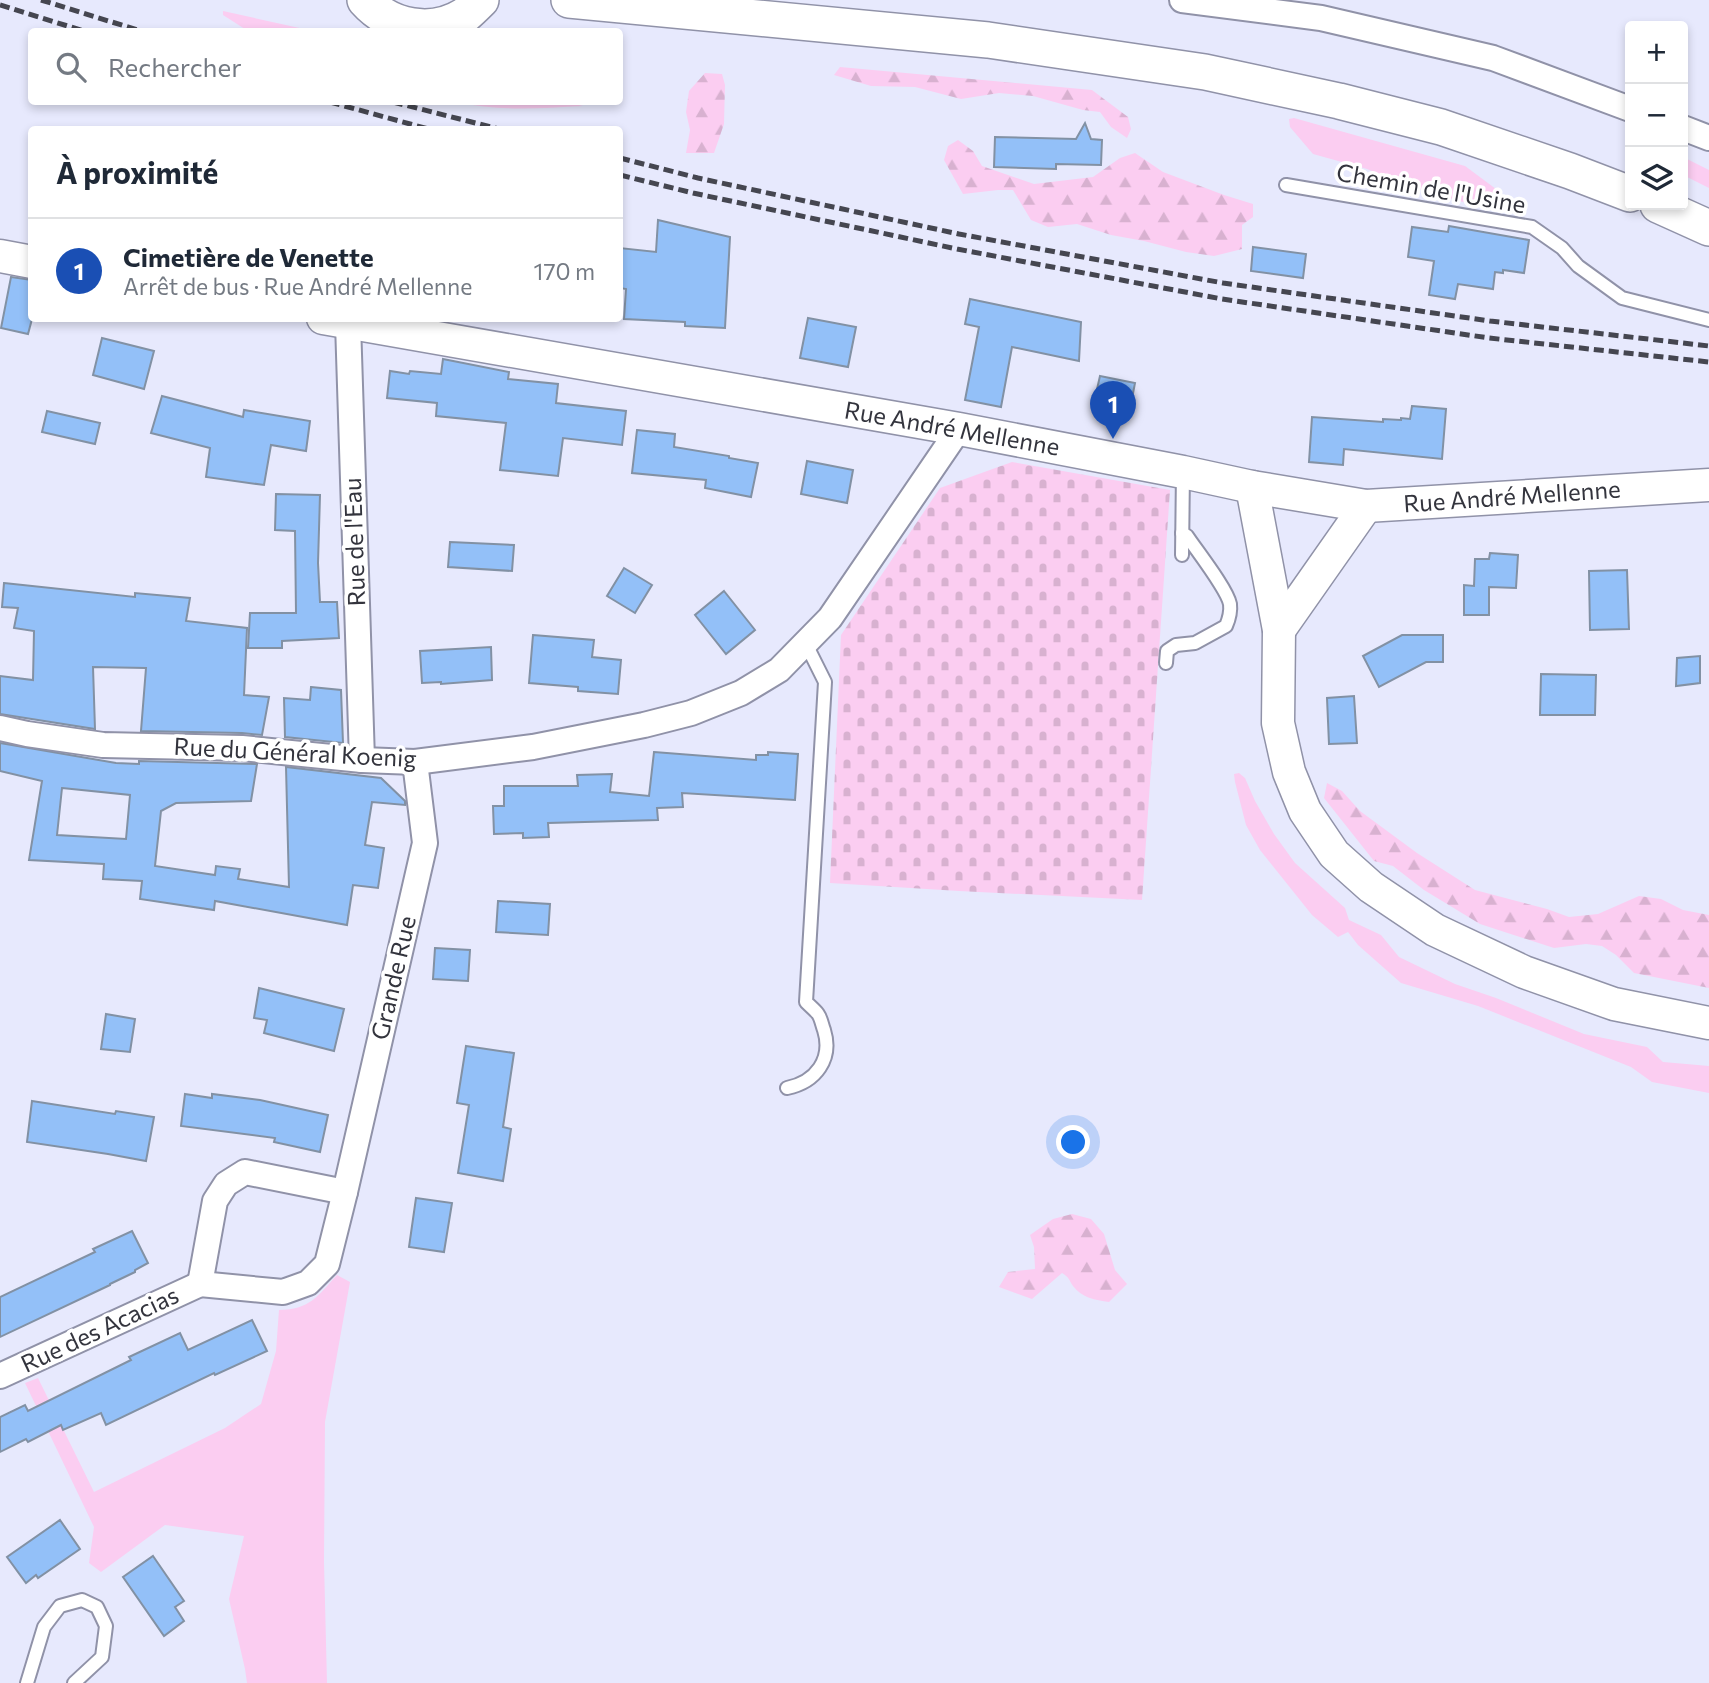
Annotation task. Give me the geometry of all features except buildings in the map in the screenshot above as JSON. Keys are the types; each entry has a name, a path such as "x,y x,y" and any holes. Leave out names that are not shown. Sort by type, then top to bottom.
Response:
{"main road":[{"path":"365,0 375,11 396,23 420,28 444,25 465,15 481,0"},
{"path":"569,0 988,40 1205,72 1339,101 1441,127 1625,192"},
{"path":"1669,210 1709,228"}],"street":[{"path":"1182,0 1321,18 1493,58 1625,107"},
{"path":"1688,130 1709,138"},
{"path":"0,256 28,261"},
{"name":"Rue de l'Eau","path":"335,322 362,760"},
{"name":"Rue André Mellenne","path":"341,322 959,429 1183,471 1252,487 1366,506 1709,485"},
{"name":"Rue du Général Koenig","path":"0,728 103,745 242,748 362,760 415,762 533,747 691,713 741,693 779,670 830,618 959,429"},
{"path":"1252,487 1279,631 1278,723 1289,772 1305,811 1334,854 1371,887 1435,930 1524,972 1614,1004 1709,1023"},
{"path":"1279,631 1366,506"},
{"name":"Grande Rue","path":"200,1284 283,1292 308,1283 327,1264 425,843 415,762"},
{"path":"200,1284 215,1202 226,1184 245,1172 345,1192"},
{"name":"Rue des Acacias","path":"0,1376 200,1284"}],"lane":[{"name":"Chemin de l'Usine","path":"1286,185 1532,227 1562,248 1578,266 1622,298 1709,320"},
{"path":"1182,555 1183,471"},
{"path":"1166,663 1167,652 1175,645 1195,643 1226,626 1230,614 1229,601 1182,533"},
{"path":"788,1088 799,1086 821,1068 827,1053 826,1036 820,1016 806,1002 825,682 805,642"},
{"path":"27,1683 44,1628 60,1606 82,1600 97,1607 106,1626 102,1657 74,1683"}],"green space":[{"path":"223,11 300,28 243,28 223,15"},
{"path":"840,67 1092,90 1128,117 1131,129 1127,138 1111,127 1100,112 1033,96 999,93 961,99 915,87 871,86 834,75"},
{"path":"705,73 722,74 725,85 724,124 714,153 686,153 690,130 686,112 689,91"},
{"path":"473,105 583,106 536,108"},
{"path":"1294,118 1465,166 1500,192 1494,206 1470,204 1313,154 1290,127 1289,119"},
{"path":"958,140 973,151 982,166 1034,184 1093,177 1120,158 1135,153 1163,172 1253,204 1253,217 1242,225 1242,249 1214,256 1111,235 1077,224 1048,227 1031,220 1013,190 963,194 944,160 948,146"},
{"path":"1688,160 1709,170 1709,188 1688,178"},
{"path":"1012,462 1170,490 1142,900 830,883 841,635 940,488"},
{"path":"1239,773 1245,778 1274,834 1295,863 1345,908 1349,920 1381,935 1399,957 1455,984 1584,1034 1647,1047 1663,1062 1709,1066 1709,1093 1652,1082 1631,1067 1478,1006 1401,983 1358,945 1348,932 1338,937 1312,915 1260,850 1246,825 1235,782 1234,774"},
{"path":"1327,783 1342,791 1360,811 1417,853 1475,890 1569,917 1598,914 1639,896 1661,899 1683,910 1709,915 1709,988 1634,973 1616,955 1602,946 1586,944 1554,948 1480,924 1424,890 1393,866 1374,861 1324,798"},
{"path":"1072,1214 1091,1219 1104,1234 1115,1270 1127,1284 1109,1302 1080,1293 1062,1273 1032,1299 999,1287 1008,1272 1035,1269 1034,1247 1030,1235 1053,1219"},
{"path":"337,1275 350,1282 325,1422 327,1683 247,1683 229,1599 244,1536 165,1525 101,1572 89,1563 94,1527 25,1383 38,1378 94,1492 225,1428 261,1404 276,1351 279,1310 306,1304"}],"railway":[{"path":"41,0 131,28"},
{"path":"0,5 74,28"},
{"path":"341,105 417,126"},
{"path":"405,105 487,126"},
{"path":"623,159 698,178 959,234 1223,283 1490,321 1709,346"},
{"path":"623,176 957,249 1222,299 1489,338 1709,362"}],"place":[{"name":"Cimetière de Venette","path":"1113,439"}]}
